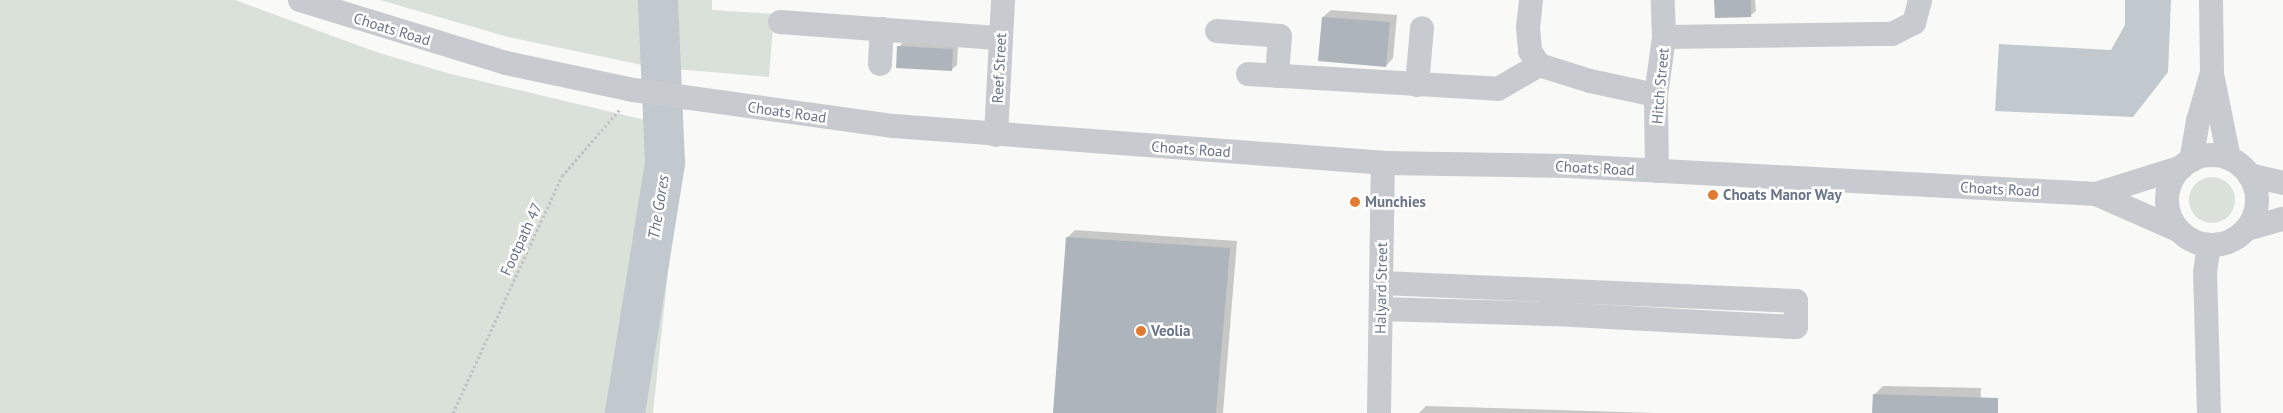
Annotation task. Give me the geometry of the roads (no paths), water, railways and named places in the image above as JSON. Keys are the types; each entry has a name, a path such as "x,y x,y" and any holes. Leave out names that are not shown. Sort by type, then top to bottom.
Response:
{"street":[{"name":"Choats Road","path":"300,0 506,63 633,90 894,126 1384,163 1657,171 2096,194 2178,230"},
{"name":"Reef Street","path":"996,135 1003,0"},
{"path":"1531,0 1528,27 1530,51 1539,65 1590,81 1656,95"},
{"name":"Hitch Street","path":"1657,171 1656,95 1664,37 1663,0"},
{"path":"1664,37 1892,34 1914,23 1920,0"},
{"path":"2210,0 2212,74 2229,158"},
{"path":"780,22 1000,38"},
{"path":"1417,84 1422,28"},
{"path":"880,64 882,29"},
{"path":"1217,31 1280,36 1276,76"},
{"path":"1248,74 1498,89 1539,65"},
{"path":"2212,74 2187,164 2169,186 2168,209 2178,230 2187,237 2209,245 2223,244 2247,229 2283,219"},
{"path":"2187,164 2214,155 2229,158 2249,175 2283,183"},
{"name":"Halyard Street","path":"1379,413 1384,163"},
{"name":"Choats Road","path":"2096,194 2187,164"},
{"path":"2247,229 2257,202 2249,175"},
{"path":"2208,413 2205,273 2209,245"},
{"path":"1381,283 1796,302 1796,327 1554,314 1381,310"}],"waterway":[{"name":"The Gores","path":"625,413 665,162 658,0"}],"place":[{"name":"Choats Manor Way","path":"1713,195"},
{"name":"Munchies","path":"1355,202"},
{"name":"Veolia","path":"1141,331"}]}
